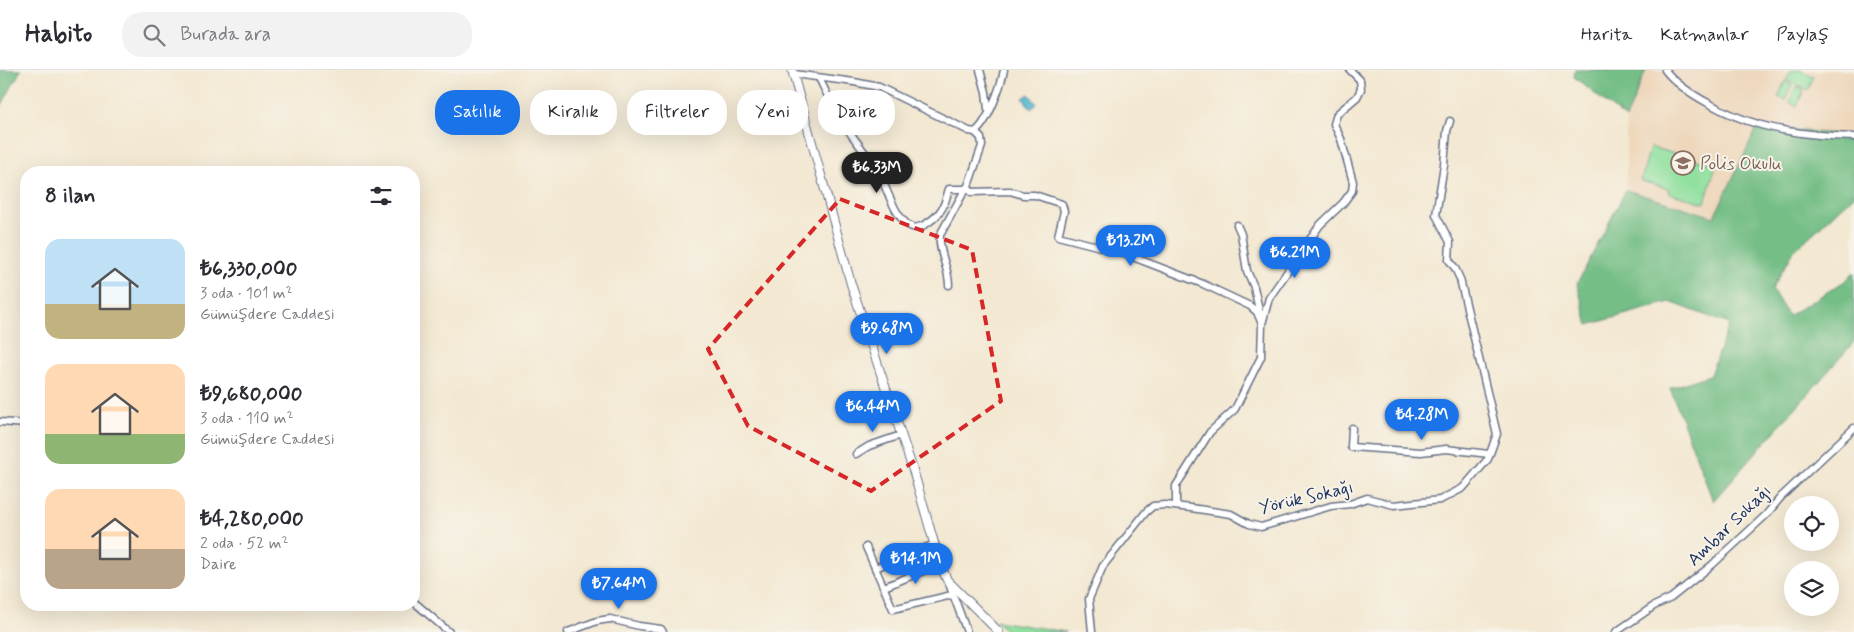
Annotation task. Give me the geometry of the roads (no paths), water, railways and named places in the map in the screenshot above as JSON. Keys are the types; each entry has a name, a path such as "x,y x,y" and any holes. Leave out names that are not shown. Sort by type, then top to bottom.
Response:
{"street":[{"path":"980,70 988,105 987,118"},
{"path":"967,632 940,564 914,472 852,284 793,72 879,87 969,132 975,132 980,129 987,118 1004,70"},
{"path":"1176,506 1176,486 1210,432 1235,409 1261,357 1262,324 1269,298 1320,225 1343,203 1352,191 1353,182 1334,124 1337,114 1357,97 1361,89 1360,80 1350,70"},
{"path":"1665,70 1669,76 1691,94 1761,125 1854,137"},
{"path":"819,78 839,116 877,170 890,199 910,225 915,228 932,219 941,210 949,189 966,188 976,193 998,190 1023,195 1035,195 1062,204 1064,211 1058,236 1120,252 1203,284 1250,306 1258,312 1262,324"},
{"name":"Yörük Sokağı","path":"1092,632 1089,599 1103,566 1146,512 1153,506 1176,506 1231,514 1249,524 1261,527 1331,506 1350,504 1367,498 1394,505 1440,500 1463,488 1488,460 1497,434 1460,279 1449,260 1450,242 1436,215 1450,121"},
{"path":"949,285 949,275 941,255 940,235 966,188 982,146 981,138 975,132"},
{"path":"1237,225 1262,324"},
{"path":"0,422 20,424"},
{"path":"1352,428 1351,447 1421,452 1446,449 1489,454"},
{"name":"Ambar Sokağı","path":"1616,632 1654,606 1671,598 1712,564 1766,515 1780,497 1854,428"},
{"path":"856,454 869,446 901,435"},
{"path":"876,568 935,544"},
{"path":"866,547 893,609 952,595"},
{"path":"884,587 940,564"},
{"path":"947,580 999,632"},
{"path":"420,607 449,632"},
{"path":"568,632 597,621 610,619 662,629 663,632"}],"water":[{"path":"1029,94 1037,104 1031,109 1023,98"}],"place":[{"name":"Polis Okulu","path":"1683,163"}]}
